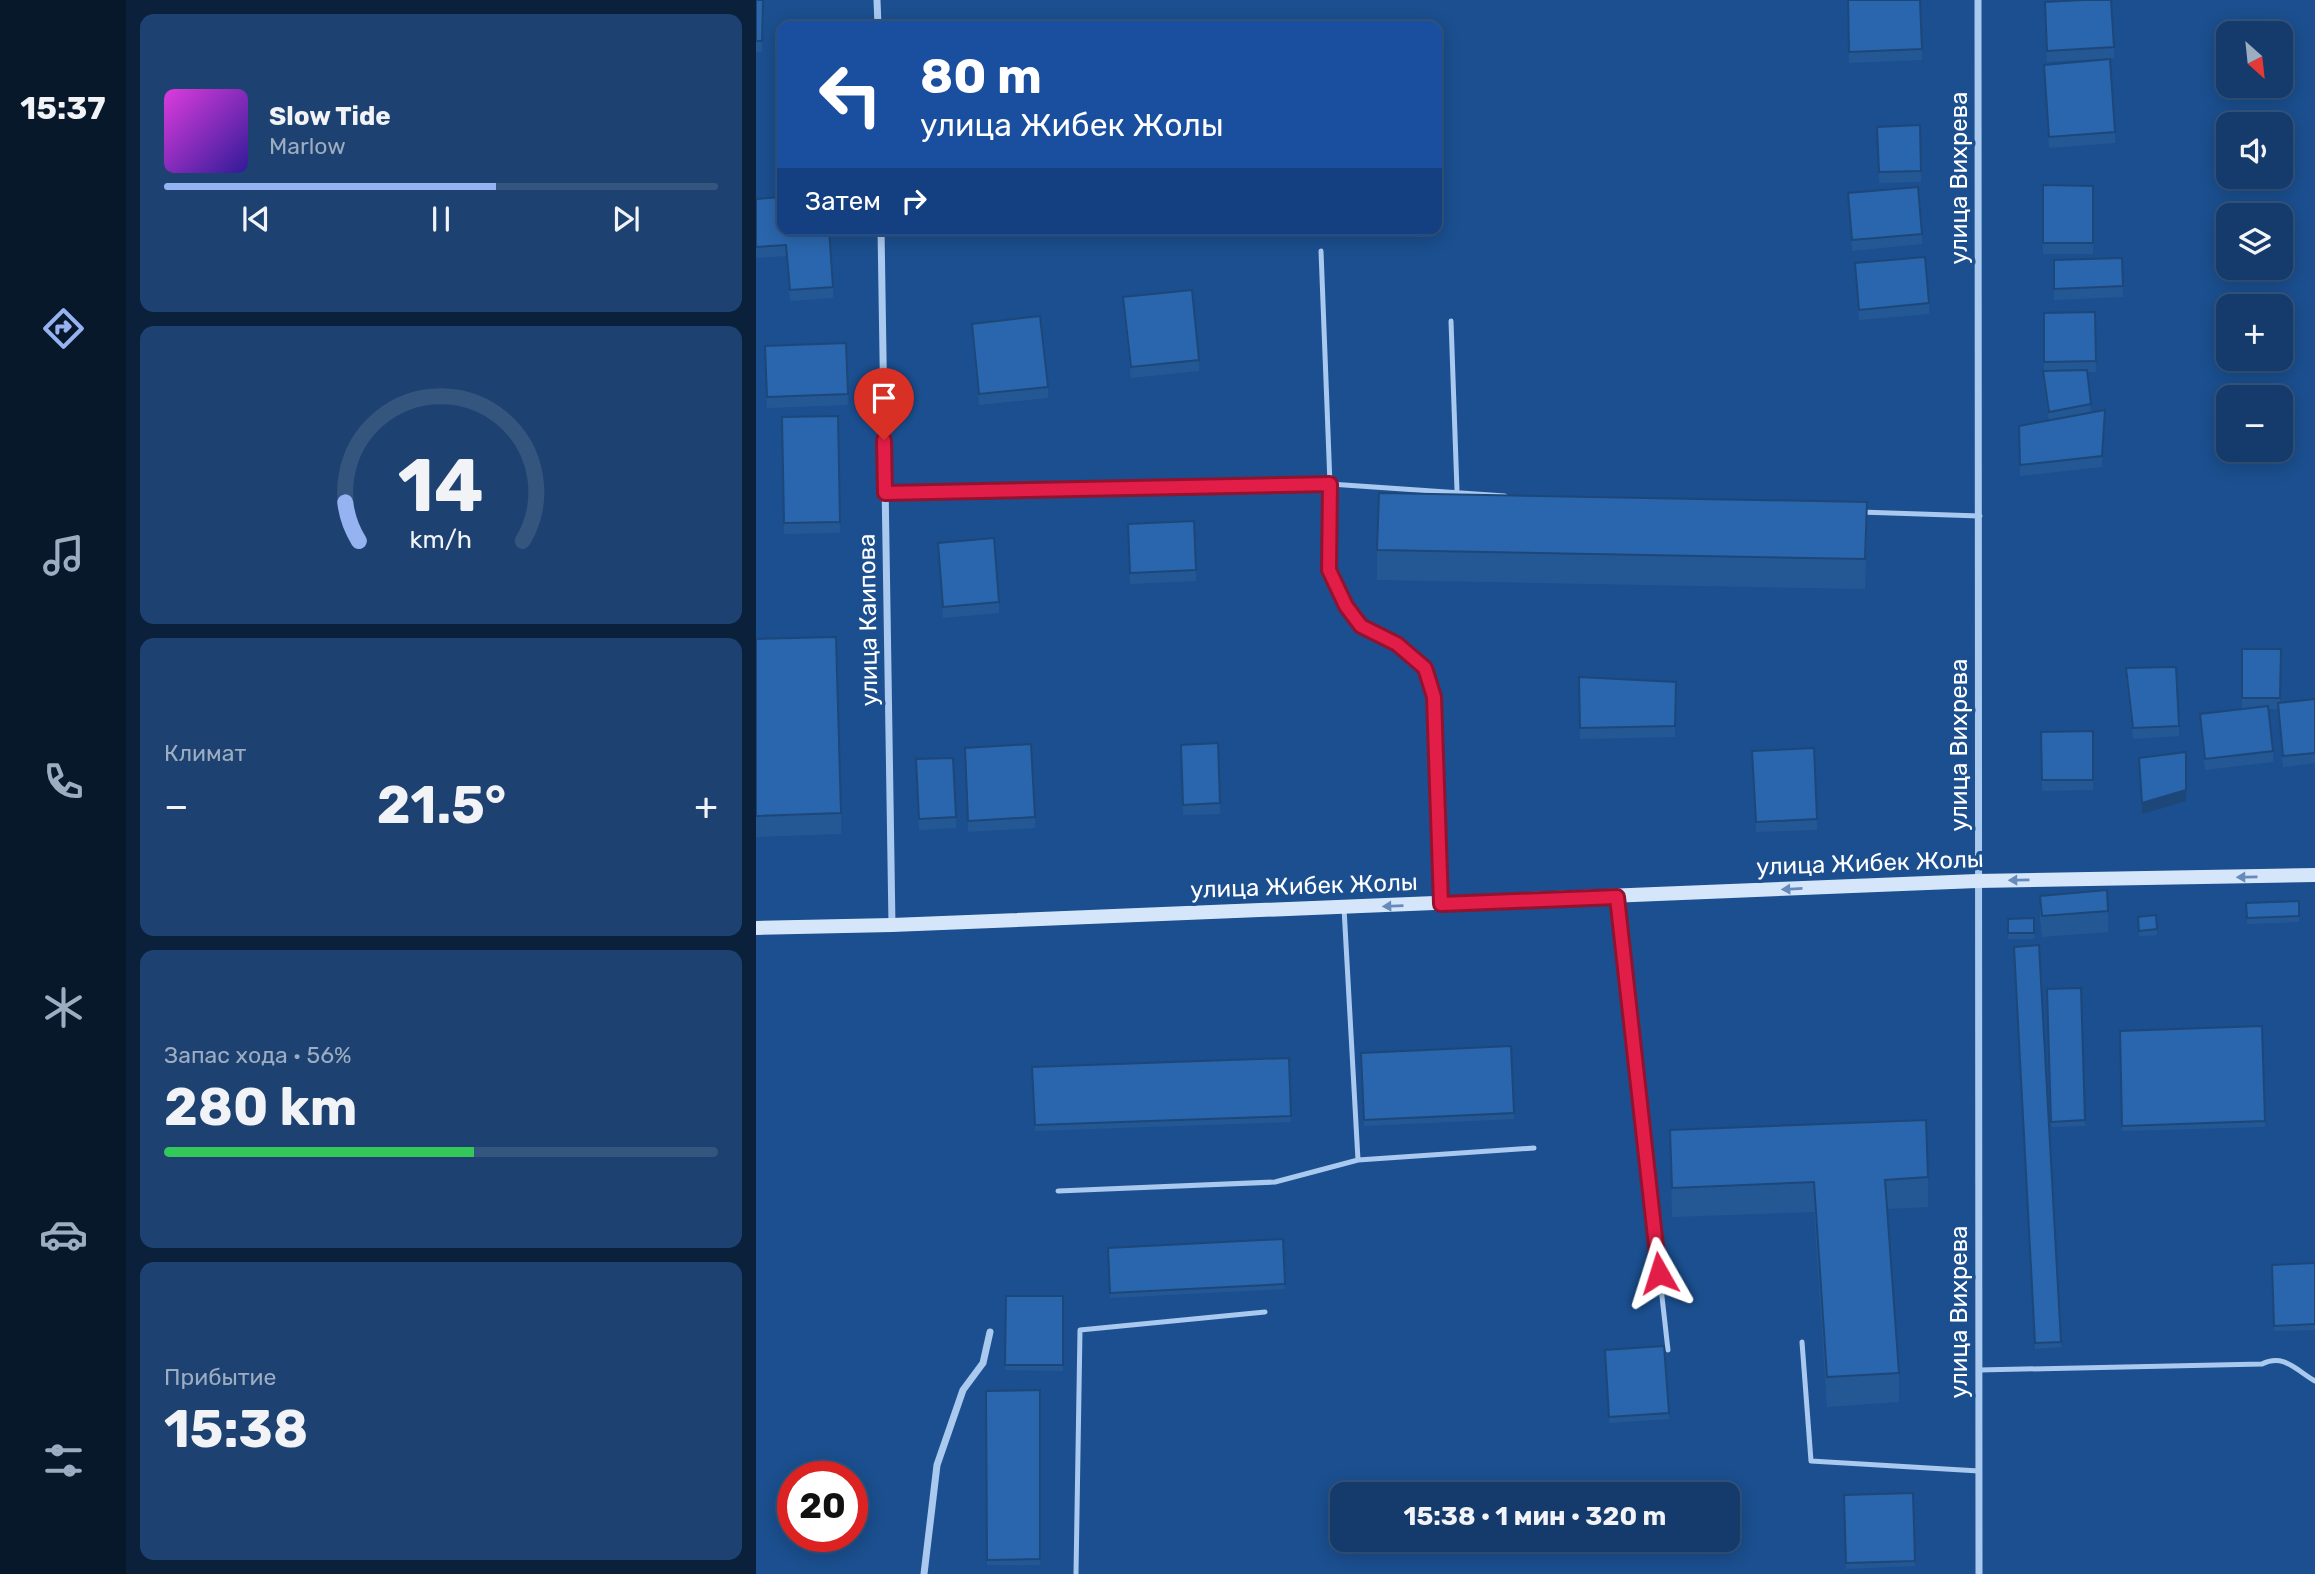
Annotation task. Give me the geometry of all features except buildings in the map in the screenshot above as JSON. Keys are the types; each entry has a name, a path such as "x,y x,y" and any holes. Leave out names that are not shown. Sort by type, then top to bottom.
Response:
{"main road":[{"name":"улица Жибек Жолы","path":"756,928 1344,908 1977,881 2315,875"}],"street":[{"path":"877,0 878,21"},
{"name":"улица Вихрева","path":"1978,0 1979,1574"},
{"name":"улица Каипова","path":"881,235 892,925"},
{"path":"924,1574 937,1465 963,1390 983,1363 990,1332"}],"lane":[{"path":"1321,251 1330,484 1329,570 1346,606 1361,626 1397,644 1425,668 1434,697 1441,904"},
{"path":"1451,321 1457,491"},
{"path":"885,493 1330,484 1513,496"},
{"path":"1856,512 1980,516"},
{"path":"1617,897 1668,1350"},
{"path":"1344,908 1358,1160"},
{"path":"1058,1191 1275,1182 1358,1160 1534,1148"},
{"path":"1076,1574 1080,1330 1265,1312"},
{"path":"1802,1342 1811,1461 1979,1471"},
{"path":"1979,1370 2262,1364 2268,1360 2282,1360 2315,1381"}],"route":[{"path":"884,440 885,493 1330,484 1329,570 1346,606 1361,626 1397,644 1425,668 1434,697 1441,904 1617,897 1659,1273"}]}
